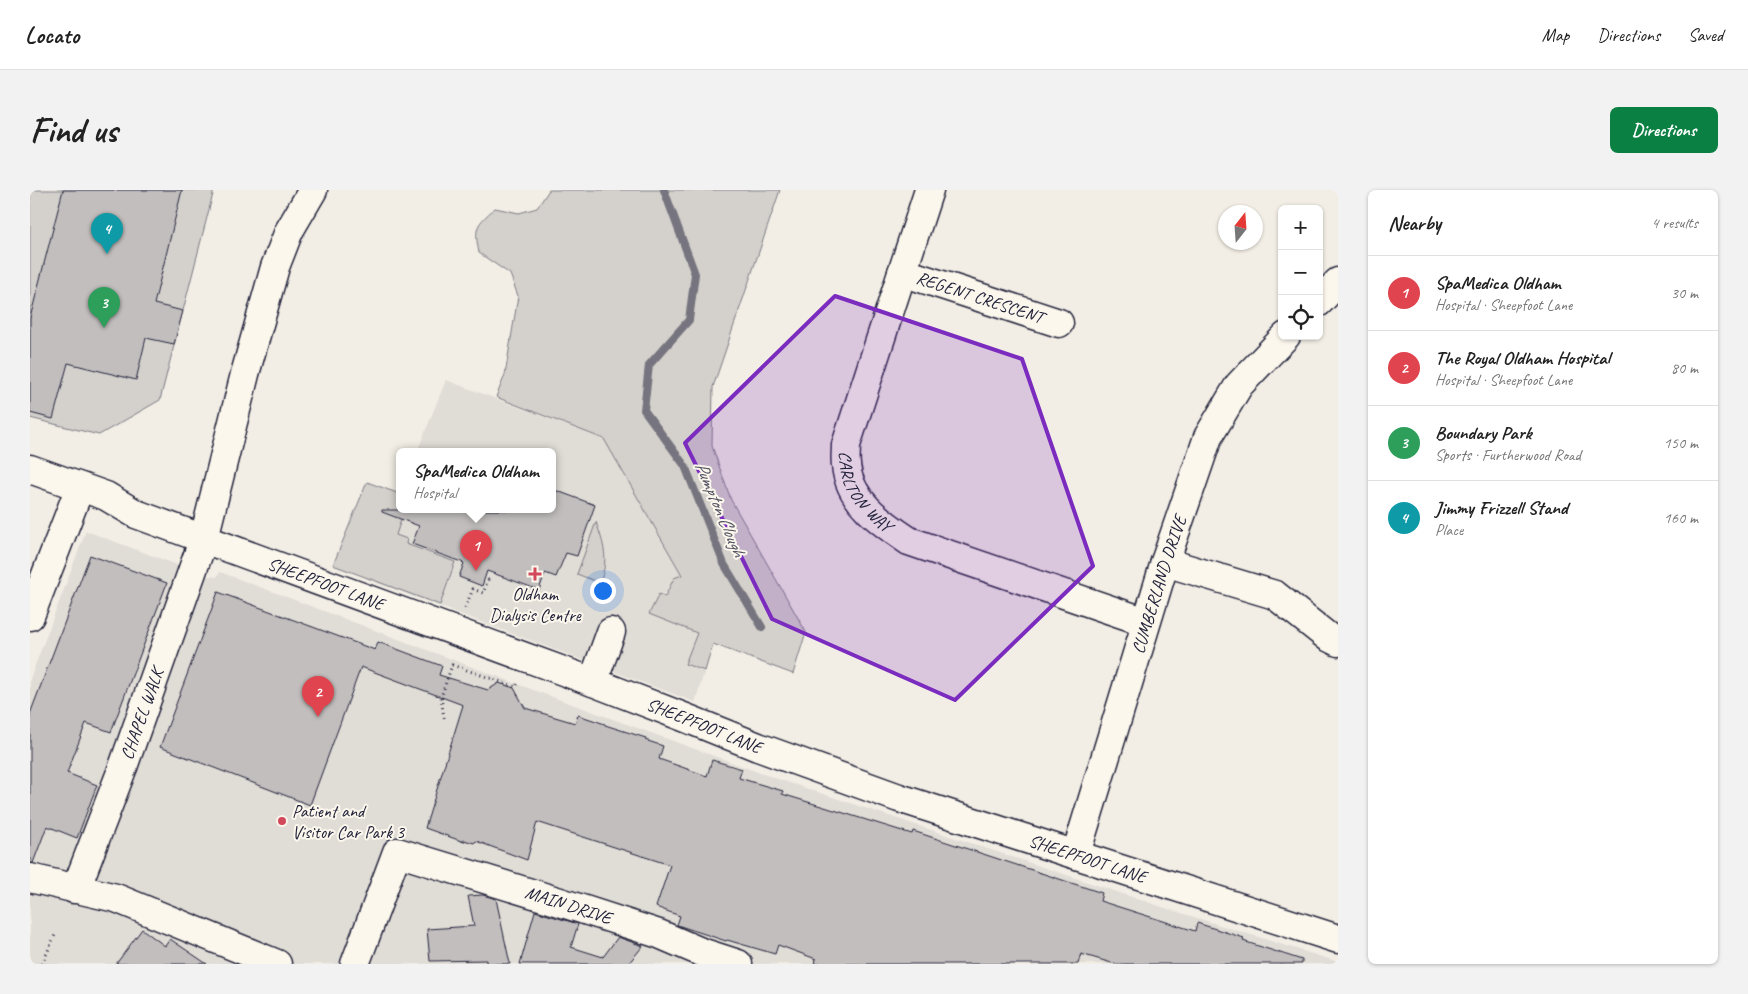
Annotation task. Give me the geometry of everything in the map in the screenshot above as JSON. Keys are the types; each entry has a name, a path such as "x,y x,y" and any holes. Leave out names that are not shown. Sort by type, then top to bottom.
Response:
{"street":[{"name":"CHAPEL WALK","path":"74,889 123,767 204,538 245,374 275,267 289,231 312,190"},
{"name":"CARLTON WAY","path":"929,190 846,445 846,466 852,487 863,505 879,521 909,541 1146,622"},
{"name":"REGENT CRESCENT","path":"902,272 1059,323"},
{"path":"1323,298 1338,282"},
{"name":"CUMBERLAND DRIVE","path":"1076,854 1146,622 1208,437 1239,385 1282,340"},
{"name":"SHEEPFOOT LANE","path":"30,469 106,496 136,514 592,682 758,747 899,798 1338,939"},
{"path":"32,605 80,487"},
{"path":"1165,562 1275,595 1328,637 1338,642"},
{"path":"592,682 611,632"},
{"name":"MAIN DRIVE","path":"355,964 397,852 659,934 701,952 738,964"},
{"path":"30,878 116,898 234,956 277,964"}],"path":[{"path":"462,617 473,589 483,593 488,580 484,578"},
{"path":"444,718 441,697 452,665 516,687 518,679"},
{"path":"42,964 55,934"}],"highlighted area":[{"path":"835,296 1022,359 1093,566 955,700 772,619 685,443"}],"shaded area":[{"path":"30,190 214,190 160,400 99,435 30,418"},
{"path":"549,190 780,190 713,387 712,446 731,500 806,632 793,674 713,644 705,671 685,664 697,633 649,614 659,594 665,597 674,578 682,575 604,439 496,397 505,375 518,296 510,274 479,253 478,227 495,208 519,213 537,208"},
{"path":"446,380 604,439 713,630 713,644 695,702 367,579 396,507 396,513 556,513 556,448 419,448"},
{"path":"367,482 396,493 396,513 403,513 396,535 407,539 406,544 455,562 440,605 333,565"},
{"path":"596,522 605,559 600,583 577,574"},
{"path":"86,531 207,576 217,577 220,572 763,774 1168,909 1338,962 1338,964 30,964 30,679"}],"building":[{"path":"63,190 182,190 154,304 183,311 174,344 146,338 136,380 68,363 53,419 30,413 30,318"},
{"path":"556,490 595,505 577,556 566,553 556,577 545,573 539,590 487,571 482,586 459,577 464,563 412,544 419,526 382,512 382,510 396,510 396,513 556,513"},
{"path":"90,555 167,583 111,732 86,723 67,773 97,785 77,838 47,826 33,863 30,863 30,714"},
{"path":"218,592 375,650 378,642 442,666 439,675 488,690 499,683 514,688 525,708 575,723 578,715 646,738 645,740 663,746 659,759 707,776 712,760 742,769 739,778 783,791 782,794 912,834 913,831 1102,893 1100,901 1195,931 1197,923 1244,938 1243,941 1302,960 1302,964 1115,964 1081,954 1078,964 815,964 816,959 778,945 775,954 726,941 677,925 680,916 656,907 670,865 537,822 527,860 476,841 474,843 464,840 464,842 425,828 463,705 361,667 310,805 160,747"},
{"path":"483,895 496,899 510,964 486,964 486,960 430,961 427,929 474,926 468,896"},
{"path":"535,911 578,924 571,947 603,957 618,937 643,946 628,964 520,964"},
{"path":"142,929 165,946 170,939 207,964 116,964"}],"waterway":[{"name":"Pumpton Clough","path":"664,190 695,274 689,320 649,365 644,410 685,466 724,564 762,627"}],"place":[{"name":"Jimmy Frizzell Stand","path":"107,254"},
{"name":"Boundary Park","path":"104,328"},
{"name":"SpaMedica Oldham","path":"476,571"},
{"name":"Oldham Dialysis Centre","path":"535,574"},
{"name":"The Royal Oldham Hospital","path":"318,717"},
{"name":"Patient and Visitor Car Park 3","path":"282,821"}]}
